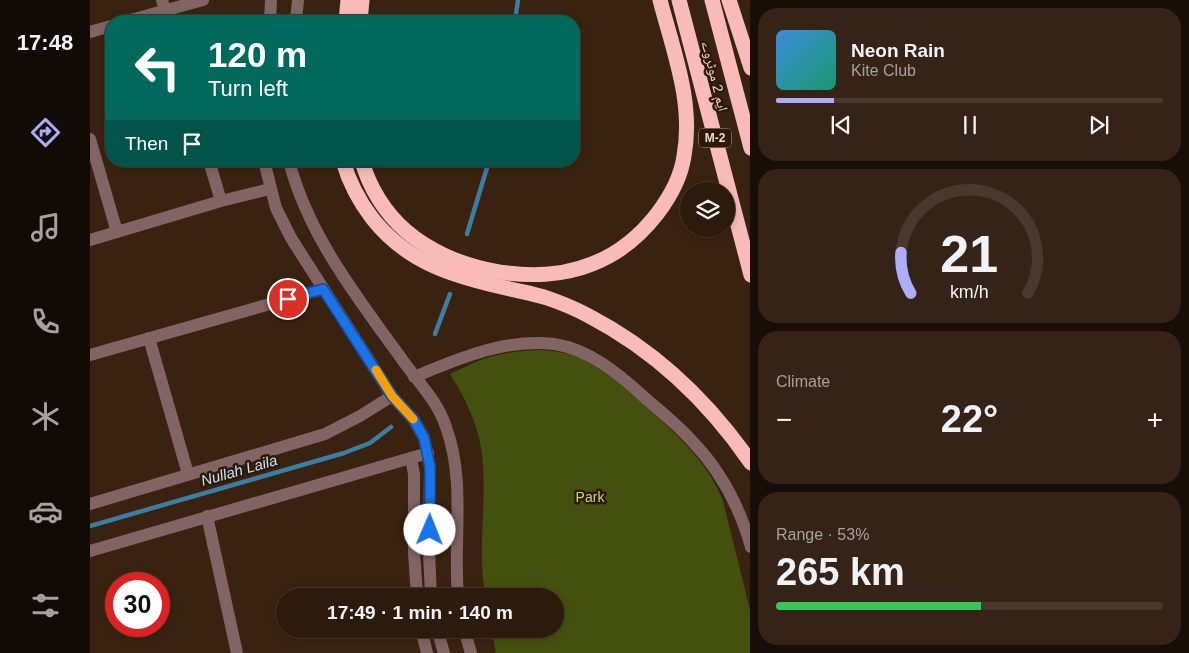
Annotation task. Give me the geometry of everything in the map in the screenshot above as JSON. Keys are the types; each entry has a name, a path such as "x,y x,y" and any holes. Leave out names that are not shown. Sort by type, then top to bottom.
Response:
{"highway":[{"path":"347,15 348,0"},
{"path":"361,15 362,0"},
{"path":"364,167 376,194 396,221 419,240 456,259 501,272 554,274 573,270 608,257 636,237 654,218 671,192 679,176 684,158 687,138 686,104 660,0"},
{"name":"ایم 2 موٹروے","path":"679,0 750,275"},
{"name":"ایم 2 موٹروے","path":"712,0 750,148"},
{"path":"729,0 750,68"},
{"path":"345,167 349,179 365,209 384,232 406,252 451,274 558,302 608,327 658,362 696,396 730,435 750,463"}],"street":[{"path":"150,15 204,0"},
{"path":"270,15 271,0"},
{"path":"297,15 298,0"},
{"path":"90,32 105,28"},
{"path":"90,140 117,232"},
{"path":"211,167 221,200"},
{"path":"265,167 276,208 287,230 392,396 414,420 424,438 428,453 431,482 429,552 431,588"},
{"path":"291,167 300,199 313,226 344,278 414,376 430,394 450,439 458,484 457,588"},
{"path":"90,240 221,200 270,189"},
{"path":"90,355 323,289"},
{"path":"149,338 188,474"},
{"path":"414,376 453,360 494,348 515,345 554,344 574,349 595,359 632,386 692,441 716,472 736,506 750,547"},
{"path":"90,504 325,434 360,416 392,396"},
{"path":"90,551 428,453"},
{"path":"410,458 414,474 414,552 416,588"},
{"path":"207,516 237,653"},
{"path":"423,638 427,653"},
{"path":"440,638 444,653"},
{"path":"467,638 471,653"}],"green space":[{"name":"Park","path":"540,350 557,352 592,364 636,398 678,436 699,460 716,486 723,501 750,610 750,653 496,653 493,638 564,638 564,588 484,588 482,566 484,490 481,448 469,410 450,374 493,356"}],"waterway":[{"name":"Nullah Laila","path":"516,15 518,0"},
{"name":"Nullah Laila","path":"467,234 487,167"},
{"name":"Nullah Laila","path":"435,334 450,294"},
{"name":"Nullah Laila","path":"90,526 344,453 370,443 391,427"}],"slow traffic":[{"path":"376,370 392,396 413,419"}],"route":[{"path":"288,299 323,289 392,396 414,420 424,438 428,453 431,482 430,530"}]}
